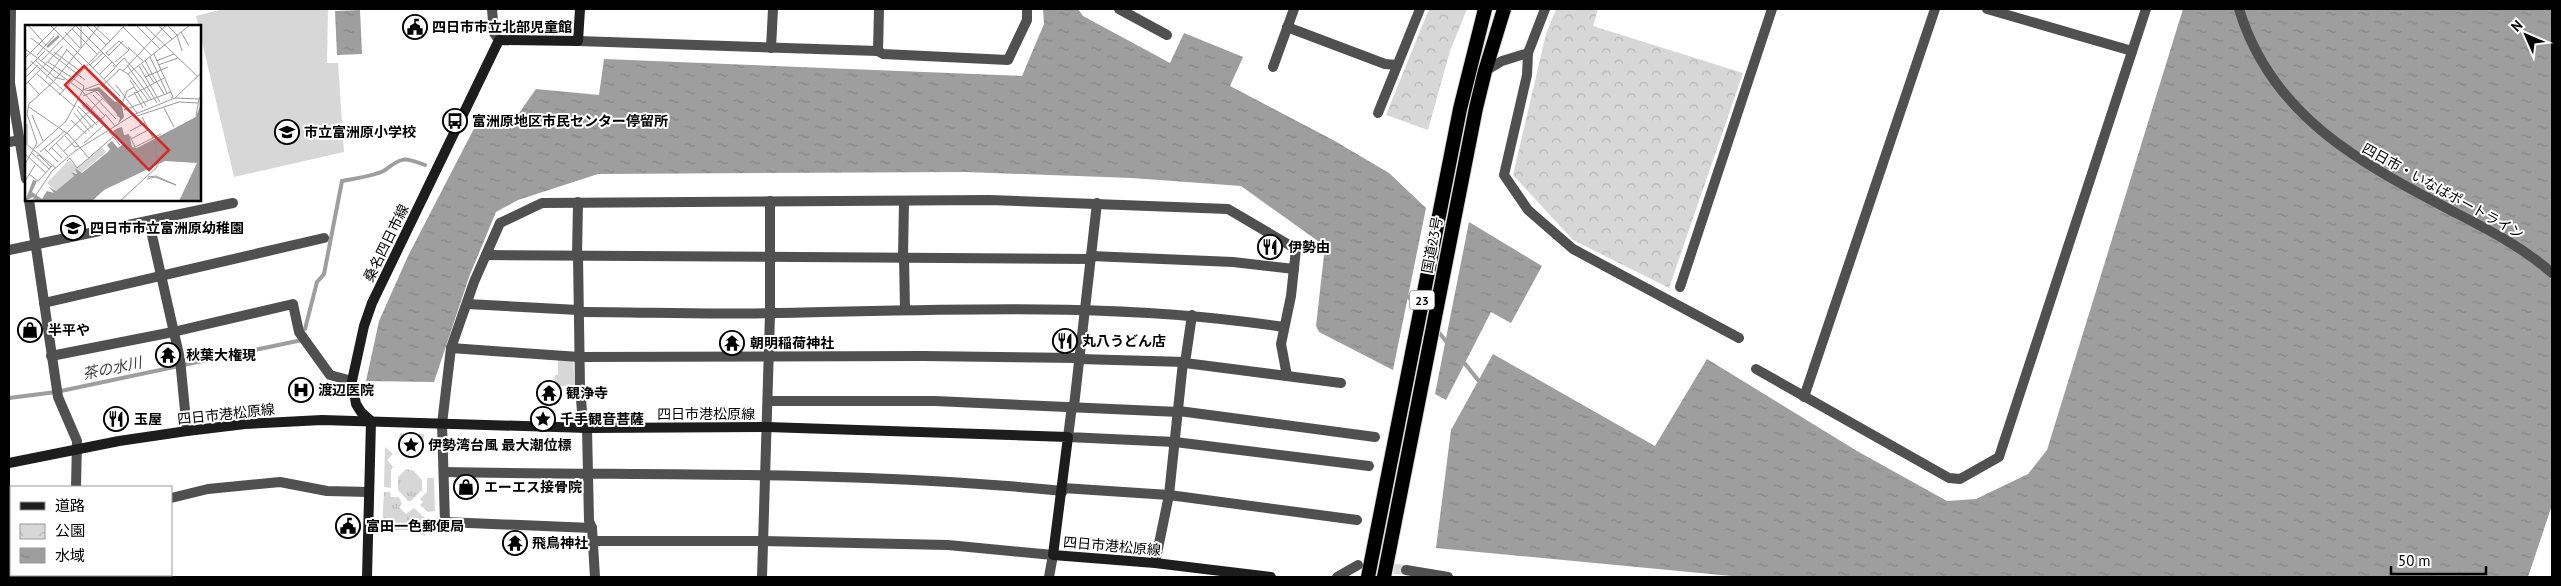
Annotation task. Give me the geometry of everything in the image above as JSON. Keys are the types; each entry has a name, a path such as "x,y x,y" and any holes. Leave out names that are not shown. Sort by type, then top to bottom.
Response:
{"highway":[{"name":"国道23号","path":"1384,577 1415,418 1473,50 1485,9"},
{"name":"国道23号","path":"1368,577 1399,415 1453,185 1484,71 1504,9"}],"main road":[{"path":"499,40 578,40 580,9"},
{"name":"桑名四日市線","path":"375,421 361,412 356,404 352,381 372,304 499,40"},
{"name":"四日市港松原線","path":"9,463 120,441 187,431 246,424 312,420 587,428 766,427 1068,437 1063,489 1053,555 1155,563 1197,573 1271,577"},
{"path":"367,577 369,492 375,421"}],"street":[{"path":"11,9 9,82 21,140 25,171"},
{"path":"492,9 494,33 499,40"},
{"path":"772,48 773,9"},
{"path":"878,51 879,9"},
{"path":"578,40 878,51 883,54 1008,60 1027,20 1027,9"},
{"path":"1119,9 1167,35"},
{"path":"1273,67 1294,9"},
{"path":"1378,113 1420,9"},
{"path":"1545,9 1528,53 1527,74 1504,175 1528,210 1573,249 1739,338"},
{"path":"1680,287 1772,9"},
{"path":"1804,397 1935,9"},
{"path":"1987,9 2132,52"},
{"path":"1756,369 1949,478 1960,479 1999,457 2146,9"},
{"name":"四日市・いなばポートライン","path":"2239,9 2257,53 2276,83 2318,130 2379,172 2498,236 2552,273"},
{"path":"1287,27 1385,64 1398,65"},
{"path":"1484,71 1502,60 1528,53"},
{"path":"9,142 21,140"},
{"path":"592,528 445,522 444,472 440,424 451,348 500,223 542,203 990,200 1228,208 1296,248 1281,344 1287,376"},
{"path":"29,201 58,398 77,441 76,486"},
{"path":"762,577 767,475 766,427 770,314 770,201"},
{"path":"904,201 905,310"},
{"path":"578,202 579,357 583,423 587,428 589,521 592,528 594,577"},
{"path":"9,250 36,246 233,203"},
{"path":"1097,203 1068,437 1175,442 1368,466"},
{"path":"149,222 180,359 187,431"},
{"path":"44,303 324,238"},
{"path":"486,256 1091,257 1233,262 1294,269"},
{"path":"51,356 173,332 293,304 299,332 330,375 352,381"},
{"path":"467,304 579,311 770,314 976,308 1085,311 1192,315 1284,327"},
{"path":"1155,563 1169,496 1184,362 1192,315"},
{"path":"451,348 579,357 769,358 923,356 1079,358 1184,362 1341,383"},
{"path":"768,401 935,401 1179,411 1375,437"},
{"path":"444,472 588,475 767,475 931,479 1169,496 1357,520"},
{"path":"172,498 208,488 280,482 328,492 369,492"},
{"path":"593,541 763,541 948,545 1053,555 1049,577"},
{"path":"1337,577 1358,565"},
{"path":"1406,570 1448,577"}],"green space":[{"path":"223,9 328,9 327,63 338,63 344,152 234,177 201,37 201,25 198,25 196,16"},
{"path":"1429,9 1467,9 1450,51 1428,130 1386,115"},
{"path":"1556,9 1598,9 1593,26 1743,73 1669,288 1573,240 1513,175 1546,34"},
{"path":"558,360 573,361 575,386 554,386 555,375 558,375"},
{"path":"400,433 424,434 424,438 412,449 409,449 399,439"},
{"path":"385,447 393,454 387,460 393,467 391,470 391,488 384,487"},
{"path":"406,469 414,471 422,480 422,490 411,501 408,501 398,490 398,477"},
{"path":"427,478 434,478 435,511 428,512 420,505 423,502 420,499 427,492"},
{"path":"384,492 390,492 391,497 399,497 402,504 399,507 406,514 414,508 426,519 425,536 414,530 382,530"}],"water":[{"path":"1043,9 1078,9 1083,16 1170,63 1184,33 1243,57 1230,86 1333,140 1389,173 1426,208 1393,370 1319,332 1316,326 1325,246 1241,186 1132,178 966,172 598,174 518,200 496,212 469,277 434,382 366,381 379,321 408,256 481,115 517,116 536,89 599,95 604,59 1022,76 1044,24"},
{"path":"2183,9 2552,9 2552,505 2528,577 1742,577 1436,548 1451,430 1493,354 1655,446 1707,359 1857,451 1947,501 1976,499 2028,474 2047,450"},
{"path":"360,10 362,54 337,55 335,11"},
{"path":"1469,222 1542,266 1511,323 1491,312 1446,400 1435,394"}],"waterway":[{"path":"305,329 317,282 324,274 342,181 377,174 404,160 425,165"},
{"path":"1405,293 1417,307"},
{"path":"1436,329 1449,345"},
{"name":"茶の水川","path":"9,398 56,392 302,340"},
{"path":"1462,360 1478,380"}],"tunnel":[{"path":"1364,566 1406,570"}],"place":[{"name":"四日市市立北部児童館","path":"415,27"},
{"name":"富洲原地区市民センター停留所","path":"455,121"},
{"name":"市立富洲原小学校","path":"287,132"},
{"name":"四日市市立富洲原幼稚園","path":"73,228"},
{"name":"伊勢由","path":"1270,247"},
{"name":"半平や","path":"30,330"},
{"name":"丸八うどん店","path":"1065,341"},
{"name":"朝明稲荷神社","path":"732,343"},
{"name":"秋葉大権現","path":"168,355"},
{"name":"渡辺医院","path":"301,390"},
{"name":"観浄寺","path":"549,393"},
{"name":"玉屋","path":"116,419"},
{"name":"千手観音菩薩","path":"543,419"},
{"name":"伊勢湾台風 最大潮位標","path":"411,445"},
{"name":"エーエス接骨院","path":"466,487"},
{"name":"富田一色郵便局","path":"348,526"},
{"name":"飛鳥神社","path":"515,543"}]}
